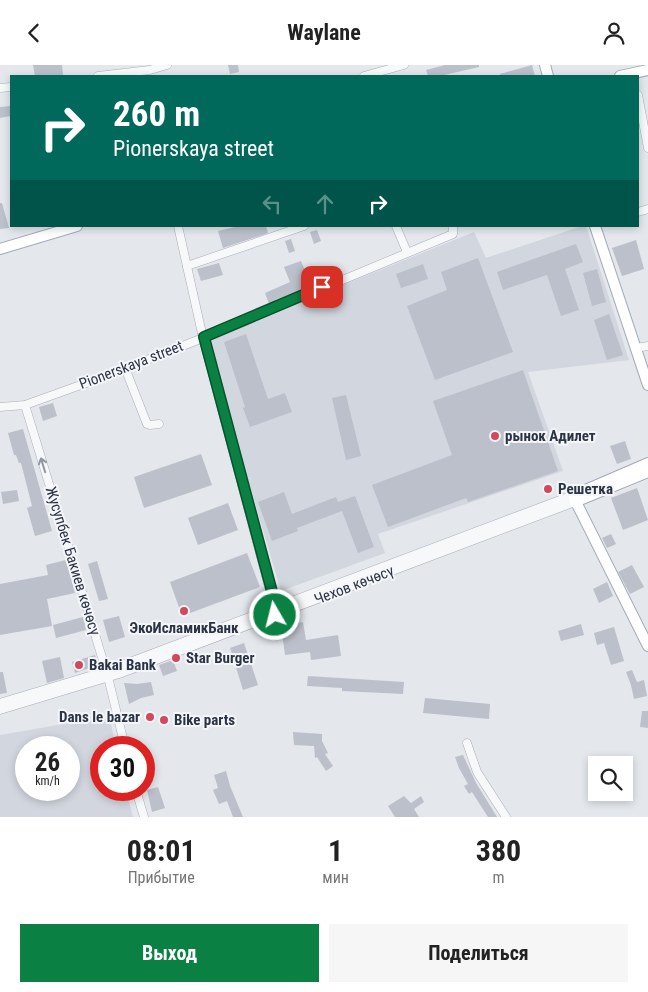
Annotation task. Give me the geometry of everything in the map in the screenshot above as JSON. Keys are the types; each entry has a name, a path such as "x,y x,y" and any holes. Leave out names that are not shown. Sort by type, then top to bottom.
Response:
{"main road":[{"path":"634,75 648,71"},
{"path":"0,249 74,227"},
{"path":"595,227 648,385"},
{"path":"648,463 576,498 648,646"},
{"name":"Чехов көчөсү","path":"576,498 648,472"}],"street":[{"path":"115,75 150,73 167,65"},
{"path":"368,75 404,65"},
{"path":"639,100 648,148"},
{"path":"178,227 204,337 276,608"},
{"path":"187,267 301,227"},
{"path":"396,227 407,252"},
{"name":"Pionerskaya street","path":"0,407 25,405 126,368 407,252 453,230"},
{"path":"636,348 648,346"},
{"path":"126,368 147,424 159,424"},
{"name":"Жусупбек Бакиев көчөсү","path":"25,405 122,736"},
{"name":"Чехов көчөсү","path":"0,711 118,670 276,608 576,498"},
{"name":"Чехов көчөсү","path":"0,703 104,675"},
{"path":"467,743 477,773 506,817"},
{"path":"139,801 144,817"}],"shaded area":[{"path":"579,227 586,227 629,360 528,372 563,471 378,534 385,553 281,591 207,340 474,232 486,258"},
{"path":"110,720 114,736 90,736 90,801 129,801 133,817 0,817 0,735 81,721"}],"building":[{"path":"33,65 62,65 63,75 35,75"},
{"path":"228,65 238,65 239,72 230,74"},
{"path":"445,65 479,65 479,67 444,75 428,75 426,70"},
{"path":"532,65 535,75 500,75"},
{"path":"10,106 10,116 0,118 0,107"},
{"path":"0,203 2,203 9,228 0,229"},
{"path":"235,227 266,227 268,233 223,248 218,231"},
{"path":"317,230 321,241 314,244 310,232"},
{"path":"291,239 295,251 289,253 285,241"},
{"path":"636,240 644,269 622,276 612,248"},
{"path":"576,244 583,262 565,269 579,310 561,316 547,275 503,290 497,272"},
{"path":"478,258 513,352 435,380 407,306 447,290 441,272"},
{"path":"301,261 306,273 320,267 324,277 309,283 311,287 269,304 265,293 290,282 284,267"},
{"path":"219,263 223,275 201,281 197,269"},
{"path":"423,264 428,279 401,288 396,274"},
{"path":"597,269 606,302 592,306 583,273"},
{"path":"609,314 623,355 607,360 594,320"},
{"path":"246,334 268,399 285,393 292,412 250,427 224,342"},
{"name":"рынок Адилет","path":"523,370 558,471 468,502 466,498 388,527 372,485 452,455 433,401"},
{"path":"346,395 361,456 346,460 332,398"},
{"path":"53,403 57,416 43,421 39,407"},
{"path":"23,429 52,531 35,536 27,508 32,506 21,463 19,463 16,455 14,455 8,433"},
{"path":"625,441 631,459 617,464 610,446"},
{"path":"201,454 212,485 144,508 134,477"},
{"path":"637,488 648,520 623,530 611,498"},
{"path":"17,490 19,501 3,504 1,492"},
{"path":"284,492 292,514 336,497 338,502 355,496 374,547 358,553 342,511 297,528 298,531 272,541 258,502"},
{"path":"228,503 238,530 198,545 188,518"},
{"path":"611,534 616,544 607,548 602,538"},
{"path":"247,553 260,587 182,616 170,582"},
{"path":"66,560 75,593 47,599 52,626 0,635 0,584 48,575 46,565"},
{"path":"97,561 108,599 99,601 88,564"},
{"path":"632,565 644,587 630,594 618,572"},
{"path":"607,582 613,596 599,603 593,589"},
{"path":"119,616 125,637 109,642 103,620"},
{"path":"83,617 86,630 56,638 53,625"},
{"path":"303,622 306,640 338,635 341,656 311,660 310,652 285,655 281,625"},
{"path":"581,624 584,635 561,641 558,631"},
{"path":"614,627 624,661 611,665 604,643 597,645 594,633"},
{"path":"244,643 258,685 243,690 230,648"},
{"path":"95,655 98,665 75,673 72,662"},
{"path":"60,657 64,678 47,683 42,661"},
{"path":"173,660 177,671 163,676 159,665"},
{"path":"632,670 637,682 644,680 647,696 634,699 626,672"},
{"path":"0,672 3,672 7,693 0,694"},
{"path":"308,676 404,682 403,694 342,691 342,688 307,686"},
{"path":"151,682 154,695 141,698 129,704 124,683"},
{"path":"425,698 490,704 489,719 423,713"},
{"path":"642,711 648,711 648,728 640,727"},
{"path":"293,732 322,734 322,741 328,753 325,754 333,766 326,771 317,757 315,758 314,746 294,745"},
{"path":"463,755 476,783 497,817 488,817 472,792 469,794 464,786 468,784 455,757"},
{"path":"226,771 243,817 233,817 227,801 219,804 213,790 218,788 214,775"},
{"path":"158,787 165,808 152,812 150,801 155,801 155,788"},
{"path":"404,796 411,803 421,796 424,802 414,809 419,817 395,817 388,806"}],"place":[{"name":"рынок Адилет","path":"495,436"},
{"name":"Решетка","path":"548,489"},
{"name":"ЭкоИсламикБанк","path":"184,611"},
{"name":"Star Burger","path":"176,658"},
{"name":"Bakai Bank","path":"79,665"},
{"name":"Dans le bazar","path":"150,717"},
{"name":"Bike parts","path":"164,720"}],"route":[{"path":"275,615 274,599 204,337 322,287"}]}
